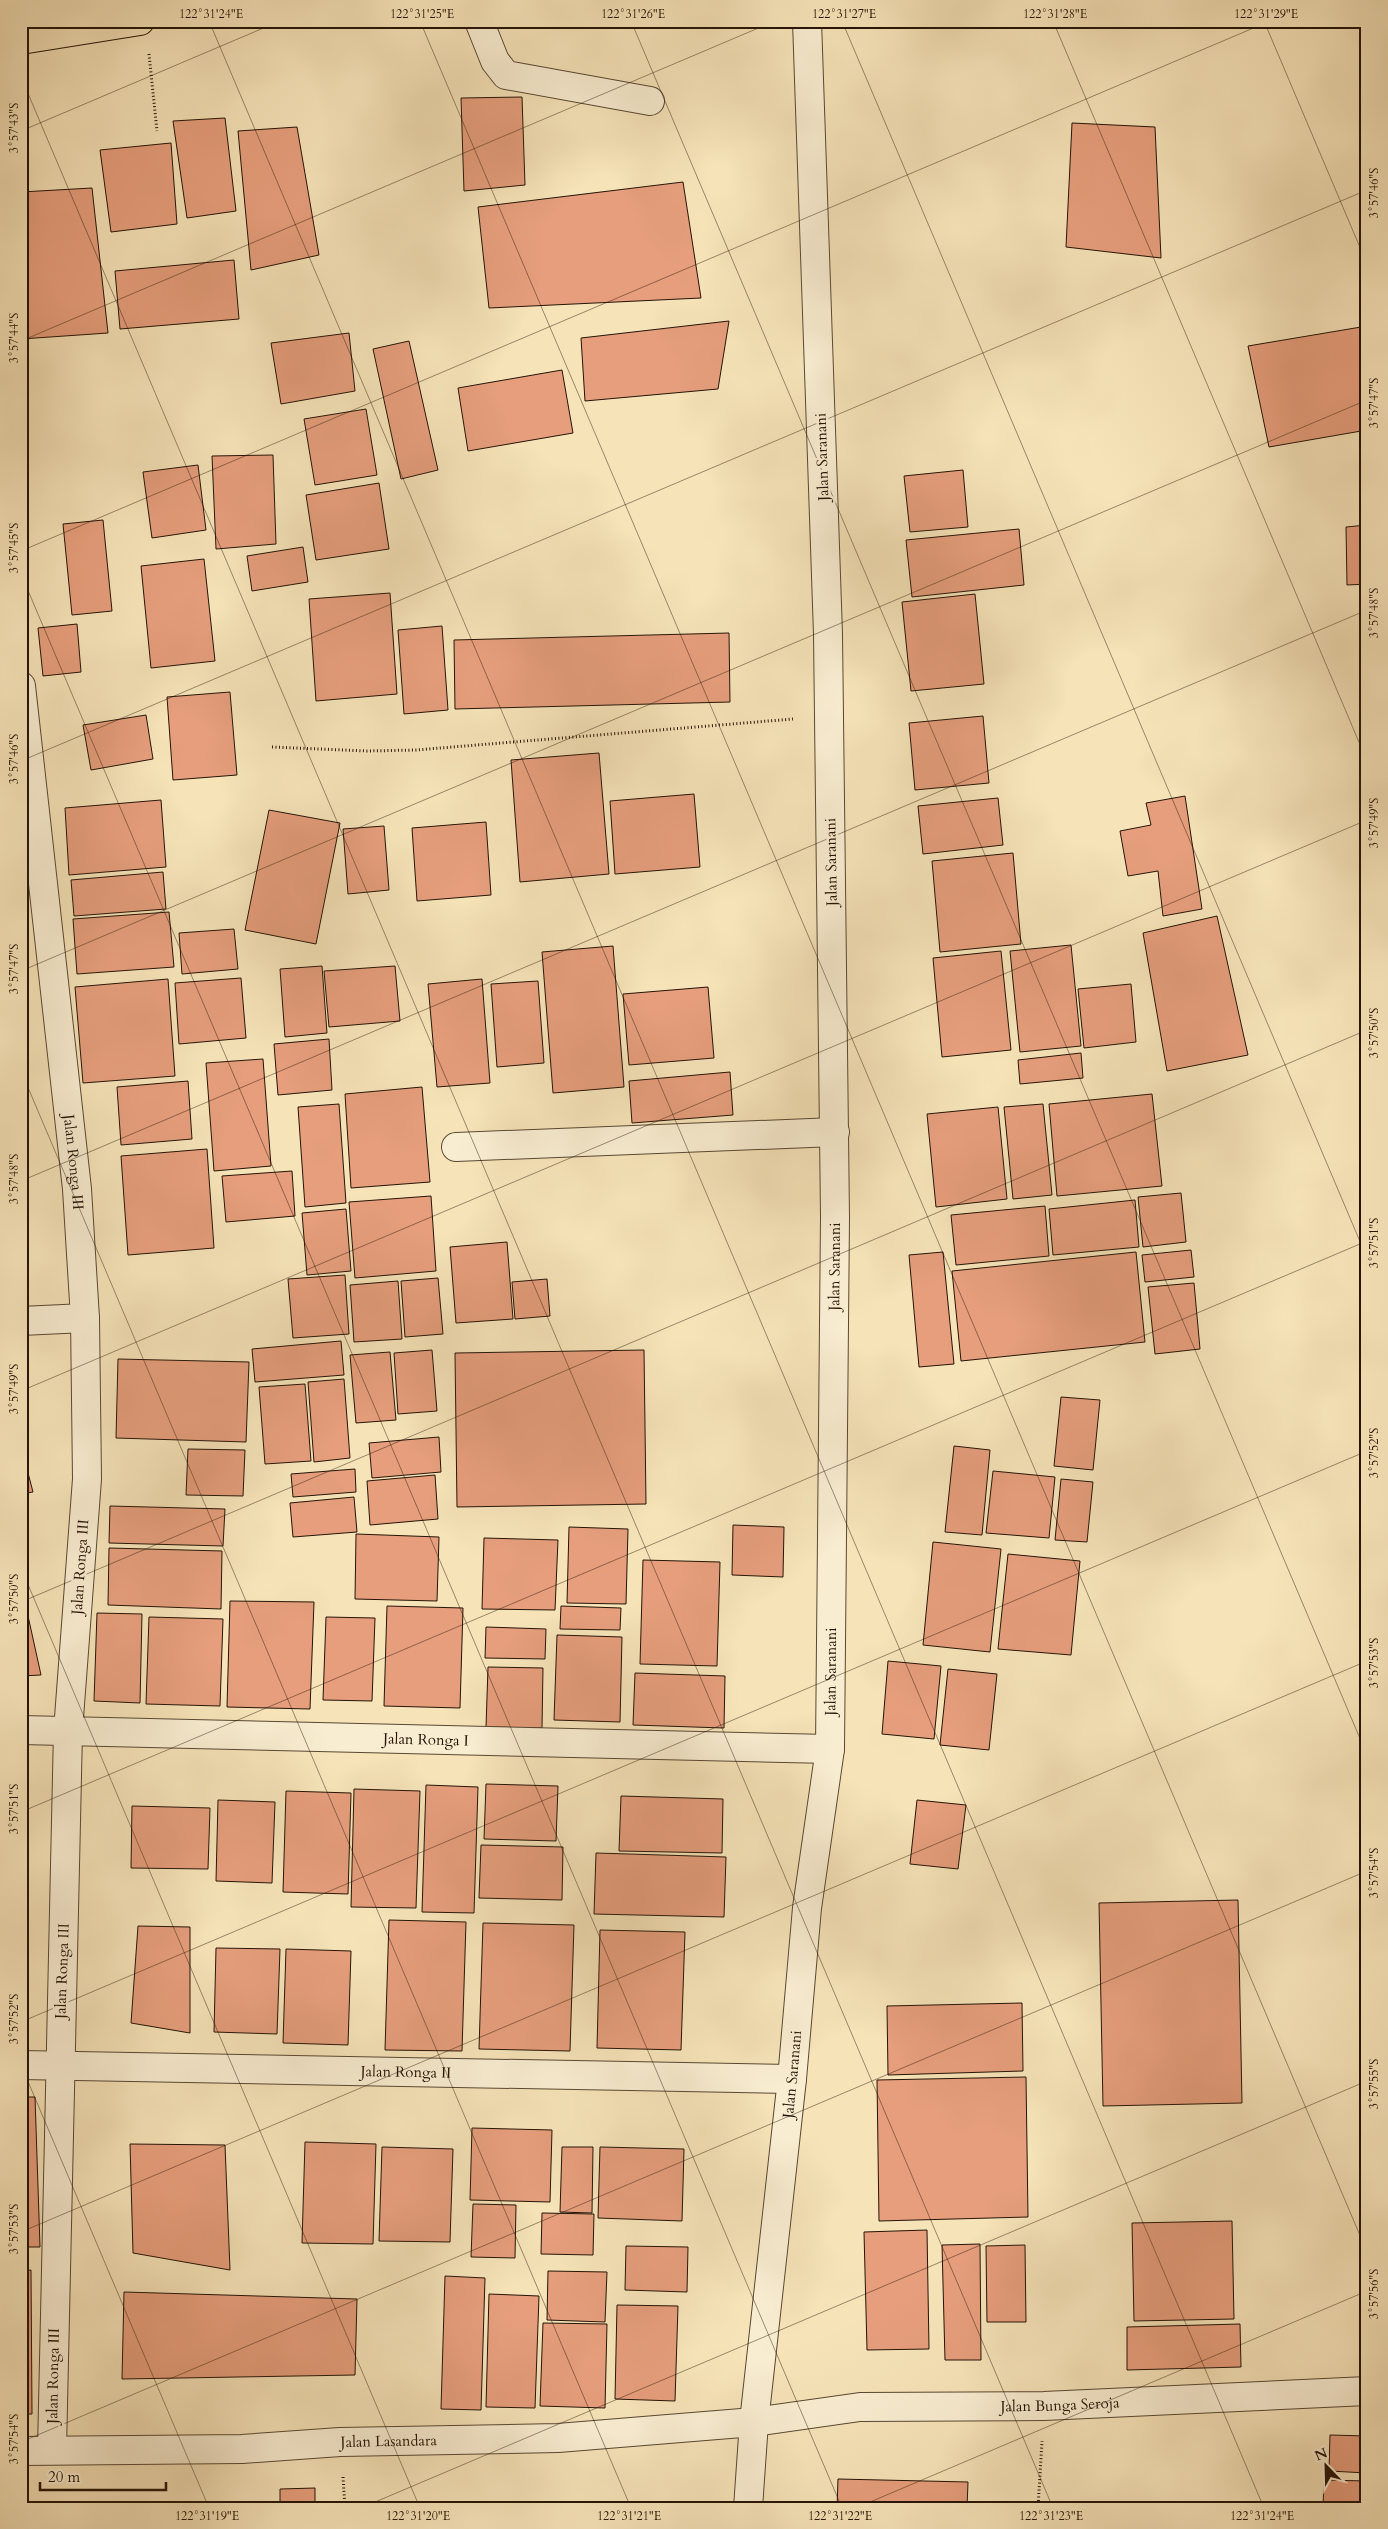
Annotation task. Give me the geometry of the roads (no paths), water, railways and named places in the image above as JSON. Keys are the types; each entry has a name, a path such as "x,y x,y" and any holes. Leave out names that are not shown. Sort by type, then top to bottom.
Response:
{"highway":[{"path":"21,40 57,27 140,21"}],"street":[{"path":"479,21 495,61 506,75 650,101"},
{"name":"Jalan Saranani","path":"748,2508 754,2422 792,2079 807,1908 830,1749 835,1132 828,614 807,21"},
{"name":"Jalan Ronga III","path":"21,686 77,1189 85,1318 86,1479 68,1731 59,2066 52,2450"},
{"path":"456,1147 835,1132"},
{"path":"21,1321 85,1318"},
{"name":"Jalan Ronga I","path":"21,1730 830,1749"},
{"name":"Jalan Ronga II","path":"21,2065 792,2079"},
{"name":"Jalan Bunga Seroja","path":"754,2422 860,2408 1044,2406 1367,2391"},
{"name":"Jalan Lasandara","path":"21,2451 242,2449 340,2442 558,2438 754,2422"}]}
